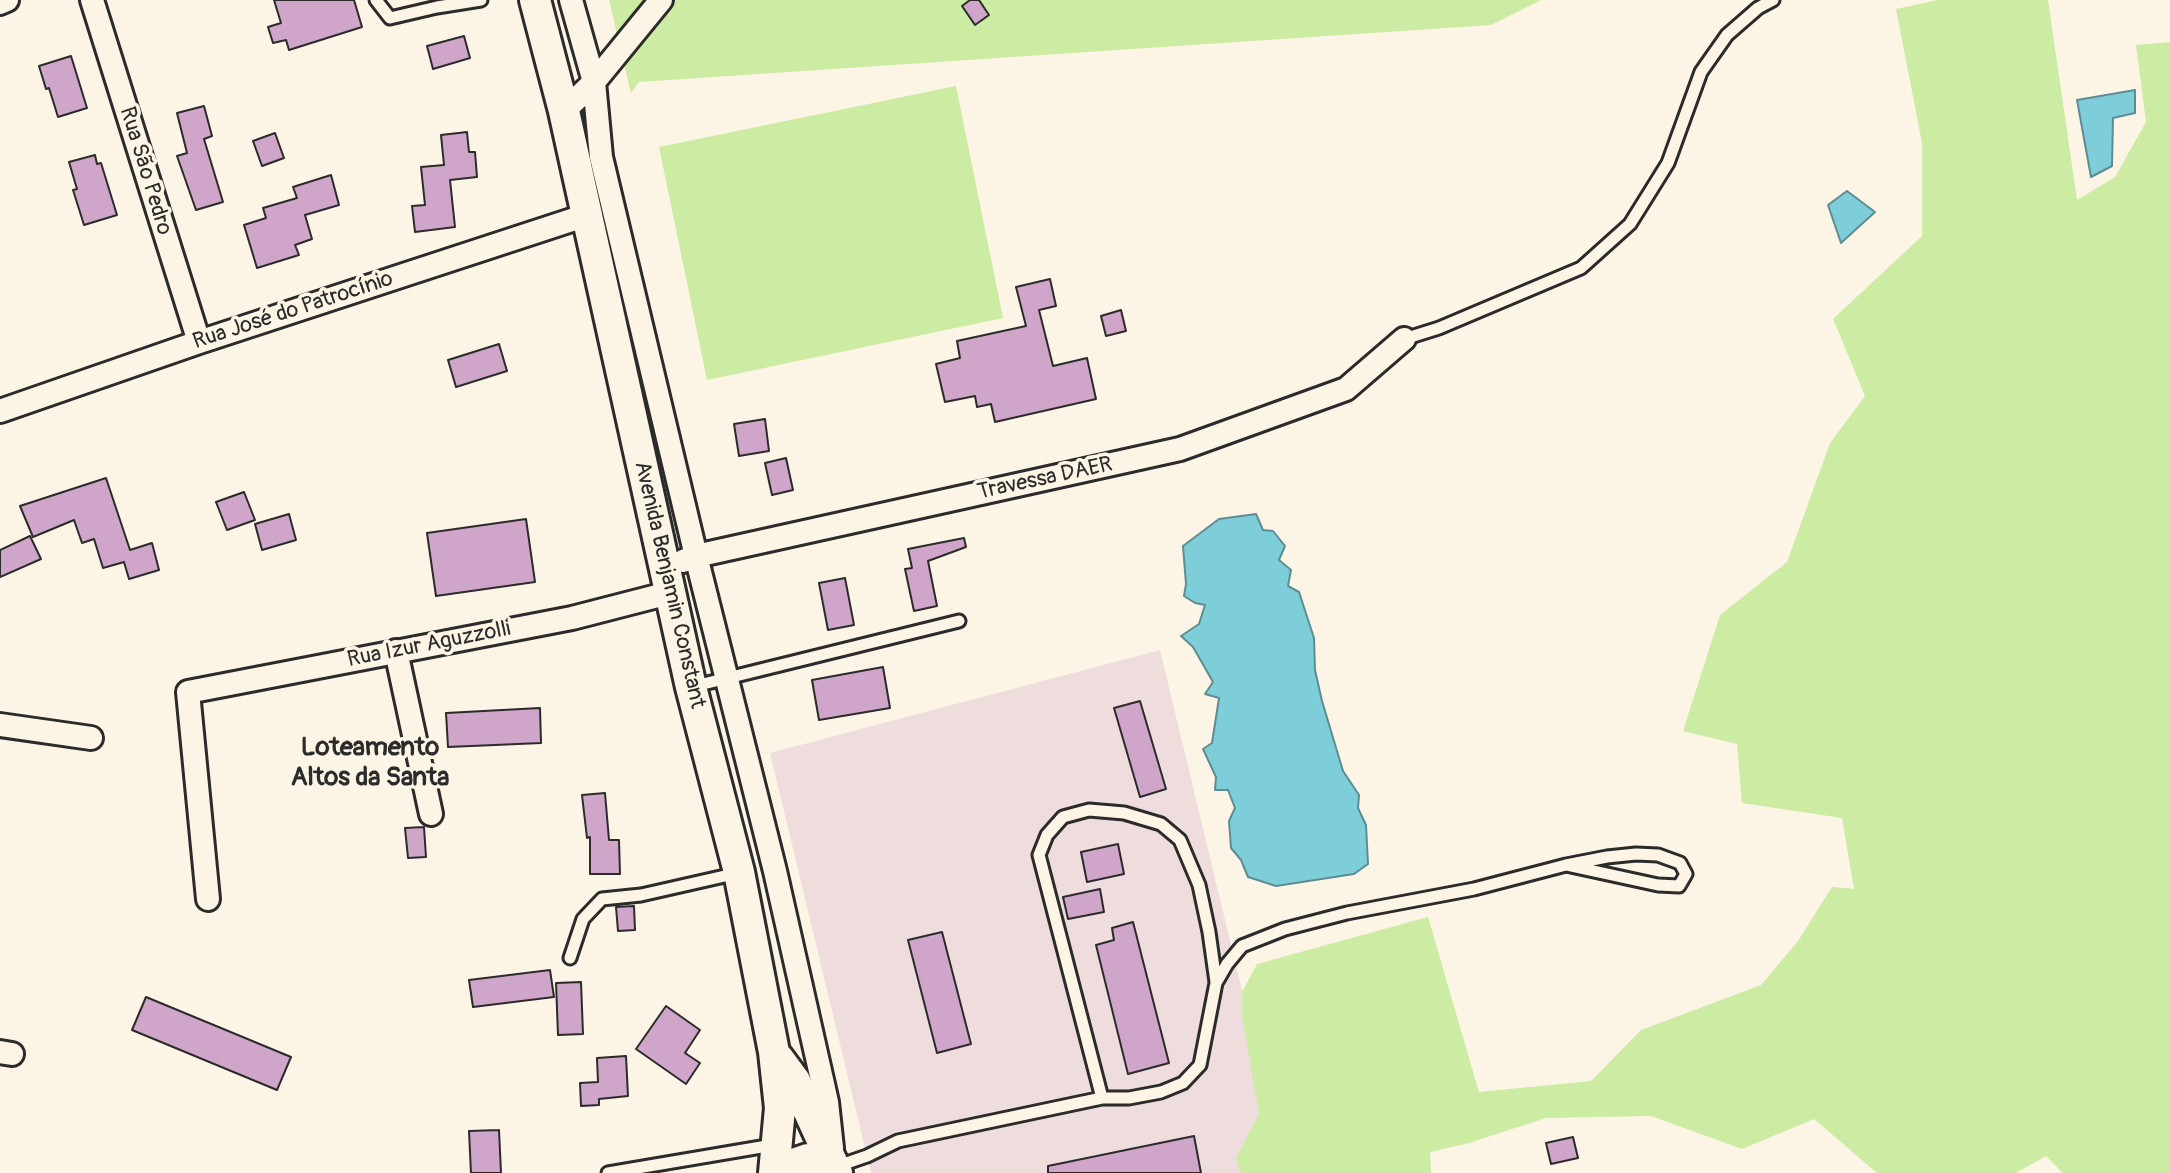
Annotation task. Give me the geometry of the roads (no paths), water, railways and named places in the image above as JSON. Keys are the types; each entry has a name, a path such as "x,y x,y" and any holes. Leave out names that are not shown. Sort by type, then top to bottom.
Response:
{"main road":[{"name":"Avenida Benjamin Constant","path":"535,0 564,111 691,687 739,872 774,1052 780,1108 777,1163"},
{"path":"774,1052 795,1081 836,1170"},
{"path":"777,1163 788,1166 808,1159 836,1170"}],"street":[{"path":"0,3 7,0"},
{"name":"Rua São Pedro","path":"92,0 199,342"},
{"name":"Avenida Benjamin Constant","path":"571,0 594,82 601,157 775,871 827,1102 836,1170"},
{"path":"564,111 594,82 661,0"},
{"name":"Rua José do Patrocínio","path":"0,411 199,342 587,215"},
{"name":"Travessa DAER","path":"666,580 696,556 1180,449 1346,389 1404,339"},
{"name":"Rua Izur Aguzzolli","path":"208,899 188,692 572,618 666,580"},
{"path":"396,651 431,814"},
{"path":"0,725 91,738"}],"lane":[{"path":"376,0 390,18 481,0"},
{"path":"1404,339 1439,328 1581,268 1630,224 1668,163 1701,72 1727,35 1758,8 1773,0"},
{"path":"691,687 959,621"},
{"path":"836,1170 898,1141 1102,1098 1129,1098 1161,1092 1183,1083 1200,1065 1216,983 1199,885 1180,840 1161,824 1124,813 1089,810 1063,817 1047,835 1039,855 1102,1098"},
{"path":"1216,983 1242,946 1285,929 1347,913 1474,889 1566,865 1636,854 1658,855 1680,863 1686,874 1679,886 1658,885 1566,865"},
{"path":"570,958 583,919 602,899 641,895 739,872"},
{"path":"608,1173 777,1163"}],"water":[{"path":"2135,90 2135,113 2113,118 2112,166 2091,177 2077,100"},
{"path":"1847,191 1875,212 1841,243 1828,205"},
{"path":"1256,514 1263,530 1273,531 1285,546 1279,560 1291,570 1288,586 1299,592 1314,638 1315,670 1322,701 1343,771 1359,795 1358,808 1366,825 1368,864 1354,874 1276,886 1248,877 1241,860 1231,848 1229,821 1235,808 1228,790 1215,790 1216,777 1203,749 1212,743 1219,698 1205,694 1213,682 1193,647 1181,636 1199,624 1205,605 1184,596 1183,546 1219,519"}],"district":[{"name":"Loteamento Altos da Santa","path":"370,763"}]}
